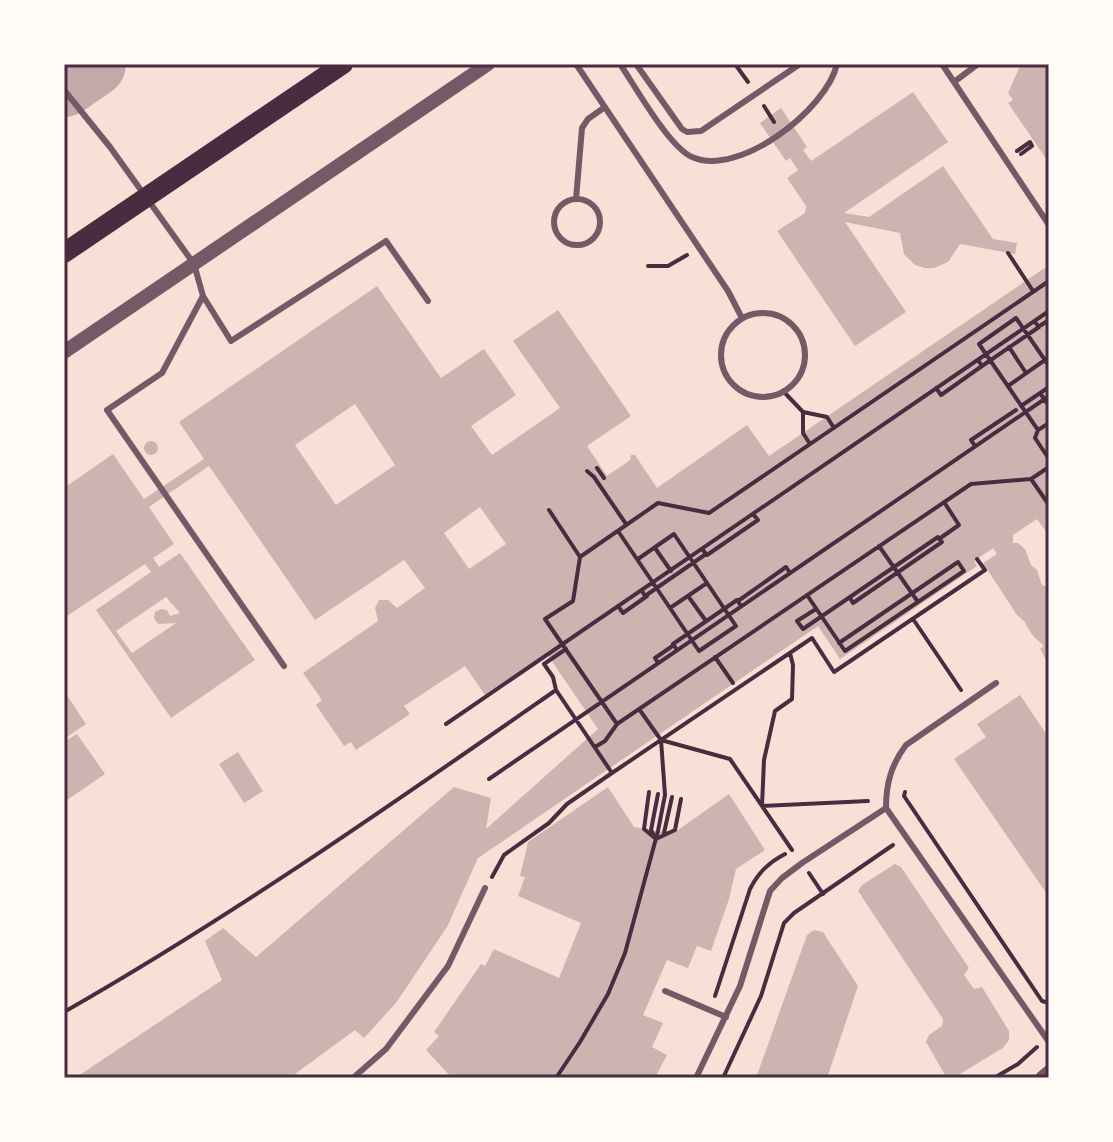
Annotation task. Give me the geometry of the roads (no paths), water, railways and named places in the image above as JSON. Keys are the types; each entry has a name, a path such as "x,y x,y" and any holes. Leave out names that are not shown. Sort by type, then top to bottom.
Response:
{"main road":[{"path":"64,253 343,64"}],"street":[{"path":"64,352 488,64"},
{"path":"1042,1078 1049,1072"}],"lane":[{"path":"576,64 728,291 742,318"},
{"path":"620,64 670,137 693,158 703,160 735,156 782,134 818,101 837,64"},
{"path":"636,64 687,132 701,131 800,64"},
{"path":"942,64 1049,225"},
{"path":"954,82 978,64"},
{"path":"64,90 110,147 194,264 203,296 231,341 386,241 428,301"},
{"path":"576,199 582,128 588,119 605,107"},
{"path":"576,199 590,203 600,222 595,236 575,245 559,236 555,218 562,205 576,199"},
{"path":"203,296 162,373 107,410 284,666"},
{"path":"767,313 780,316 800,334 805,347 801,373 784,392 771,397 745,394 725,376 721,364 724,338 742,318 767,313"},
{"path":"996,683 906,745 895,759 888,782 886,808 1048,1041"},
{"path":"696,1078 740,986 770,891 802,863 886,808"},
{"path":"353,1078 386,1049 448,966 485,888"},
{"path":"665,991 726,1017"}]}
